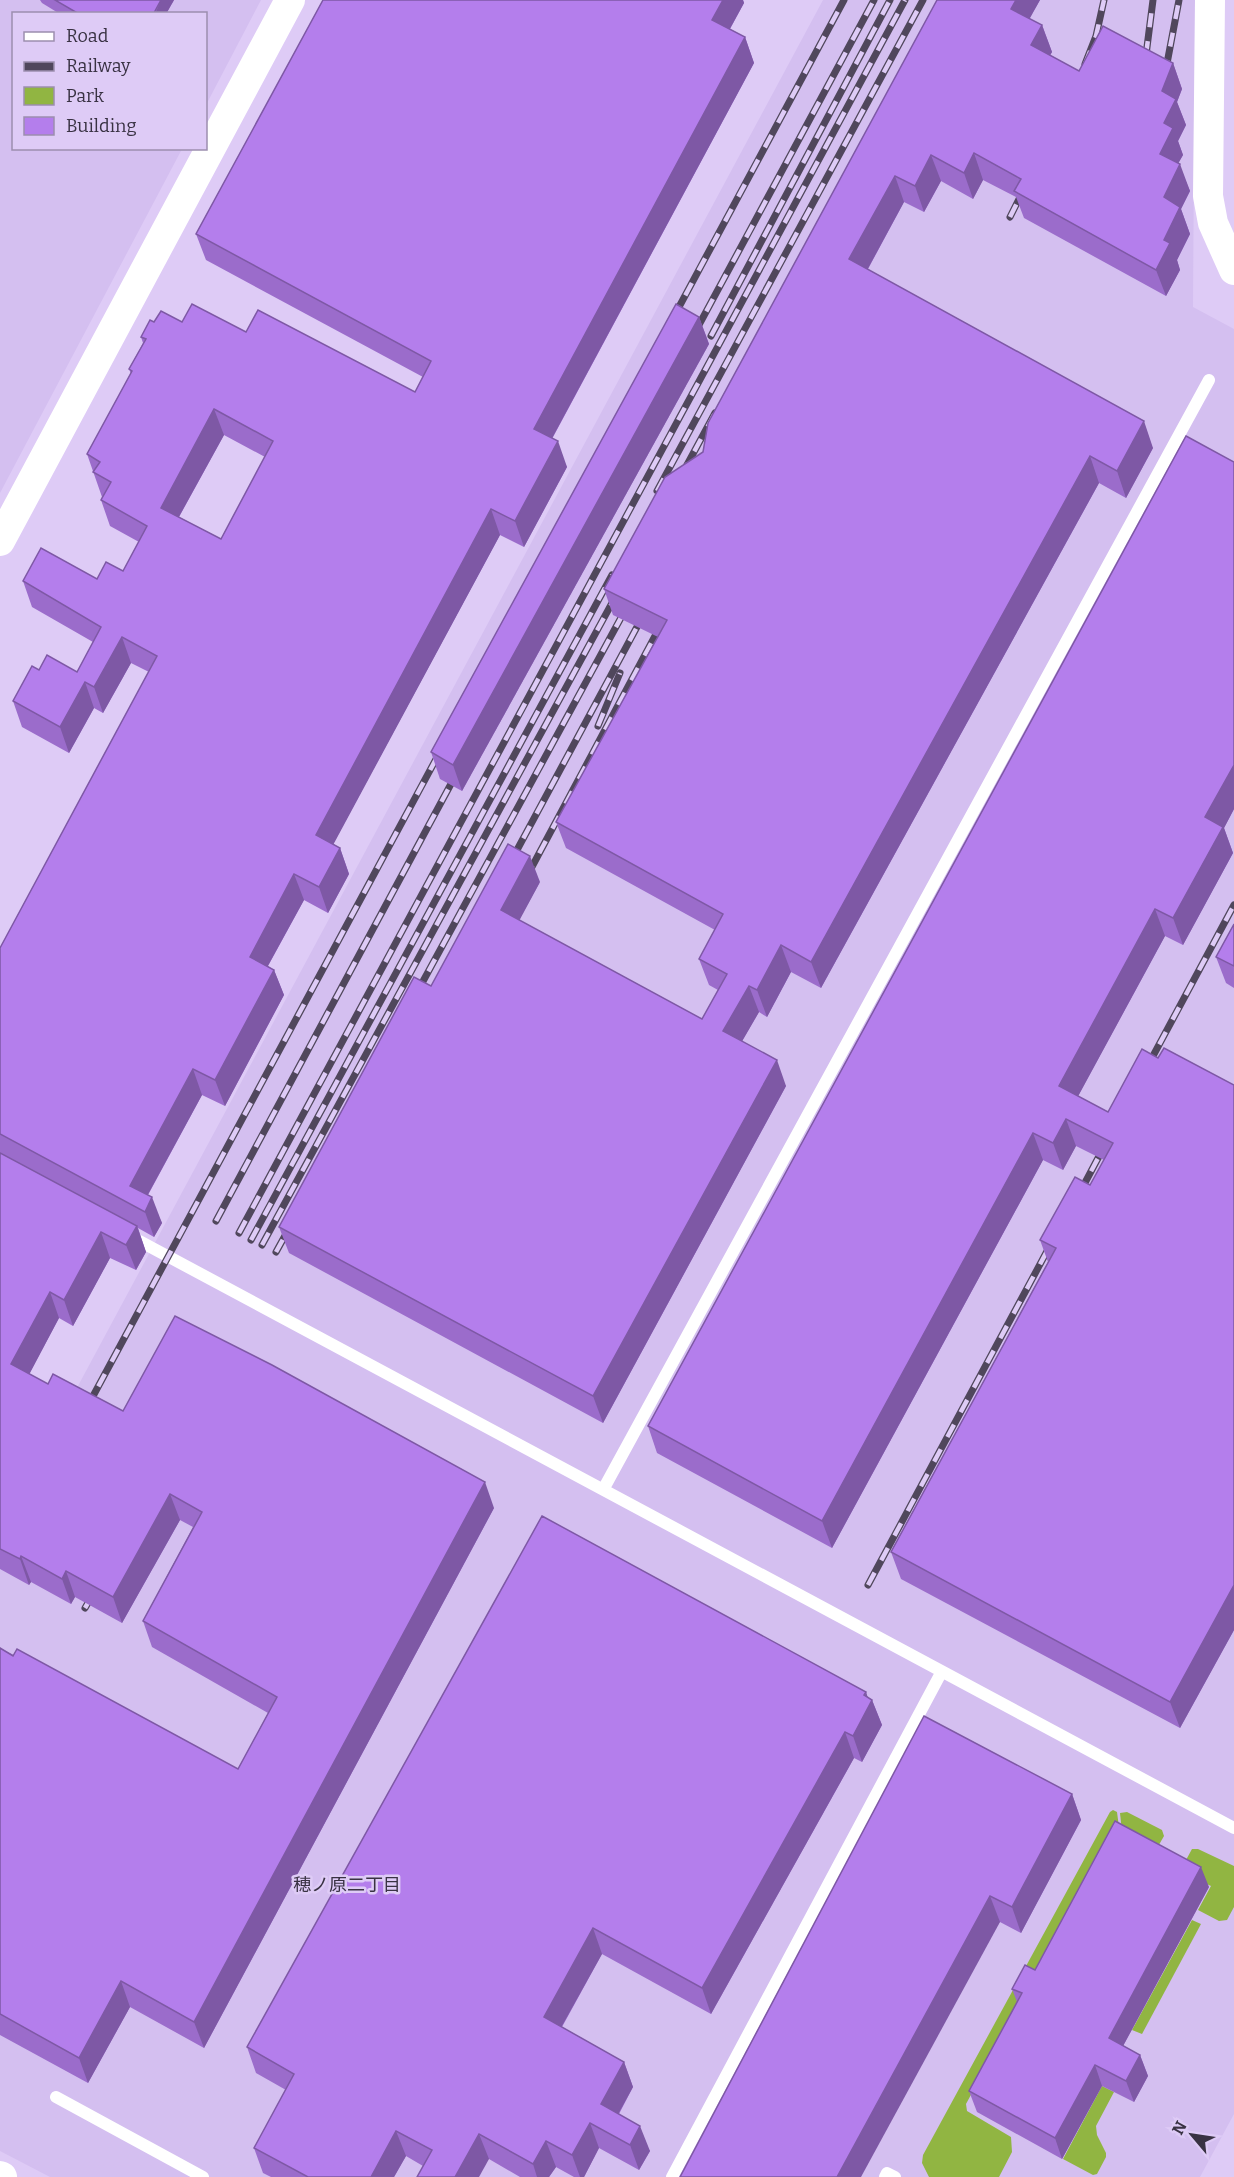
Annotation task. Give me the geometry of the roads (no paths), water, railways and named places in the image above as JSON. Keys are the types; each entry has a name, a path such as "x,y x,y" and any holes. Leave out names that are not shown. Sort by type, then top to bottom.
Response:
{"street":[{"path":"0,541 290,0"},
{"path":"1210,0 1208,196 1213,223 1234,270"}],"lane":[{"path":"604,1488 1209,380"},
{"path":"120,1230 604,1488 941,1673 1234,1828"},
{"path":"672,2177 941,1673"},
{"path":"56,2097 203,2177"},
{"path":"885,2177 887,2173 895,2177"}],"railway":[{"path":"672,320 844,0"},
{"path":"693,336 874,0"},
{"path":"711,336 890,0"},
{"path":"239,1233 905,0"},
{"path":"657,491 923,0"},
{"path":"1085,64 1096,36 1104,0"},
{"path":"1146,55 1153,0"},
{"path":"1165,74 1179,0"},
{"path":"1010,217 1025,187"},
{"path":"681,476 715,413"},
{"path":"251,1240 612,575"},
{"path":"262,1245 618,592"},
{"path":"415,996 629,603"},
{"path":"510,863 645,612"},
{"path":"526,878 663,621"},
{"path":"598,726 620,673"},
{"path":"85,1411 442,748"},
{"path":"216,1221 459,769"},
{"path":"1146,1069 1234,905"},
{"path":"1078,1196 1106,1143"},
{"path":"276,1252 292,1223"},
{"path":"868,1585 1053,1240"},
{"path":"85,1608 96,1589"}],"district":[{"name":"穂ノ原二丁目","path":"347,1885"}]}
